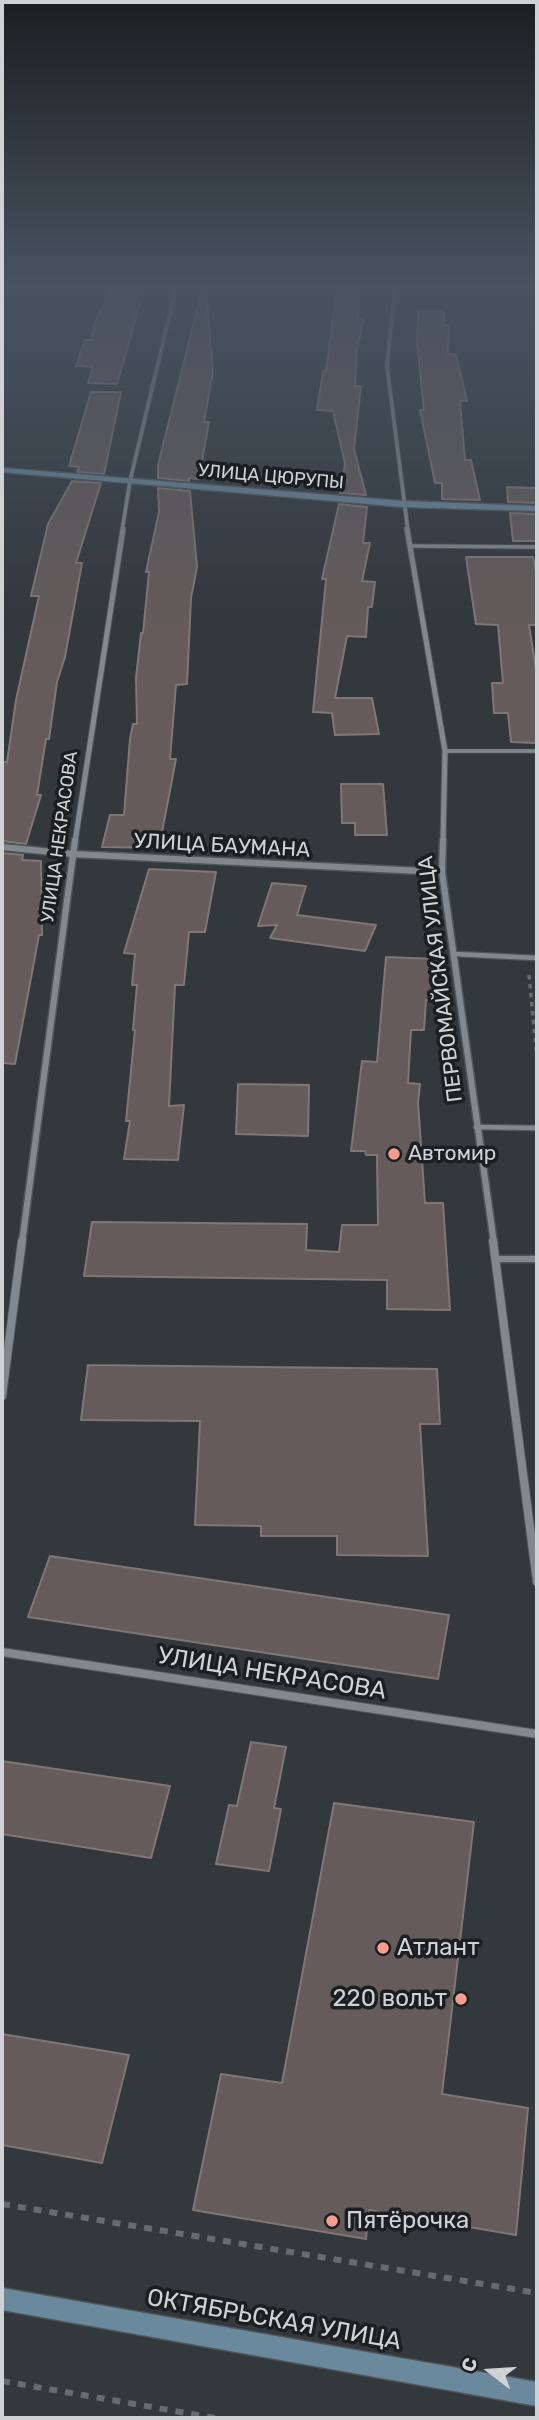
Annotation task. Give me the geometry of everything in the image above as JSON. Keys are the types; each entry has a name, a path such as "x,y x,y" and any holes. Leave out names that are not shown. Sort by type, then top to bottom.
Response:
{"street":[{"name":"УЛИЦА НЕКРАСОВА","path":"2,1396 73,854 130,481 149,401"},
{"name":"ПЕРВОМАЙСКАЯ УЛИЦА","path":"391,401 403,504 444,751 442,872 496,1259 537,1582"},
{"name":"УЛИЦА ЦЮРУПЫ","path":"2,470 403,504 537,509"},
{"name":"УЛИЦА БАУМАНА","path":"2,847 73,854 442,872"},
{"name":"УЛИЦА НЕКРАСОВА","path":"2,1652 537,1734"},
{"name":"ОКТЯБРЬСКАЯ УЛИЦА","path":"2,2299 537,2394"}],"lane":[{"path":"410,546 537,547"},
{"path":"444,751 537,751"},
{"path":"455,954 537,958"},
{"path":"476,1128 537,1128"},
{"path":"496,1259 537,1259"}],"path":[{"path":"527,959 537,1058"},
{"path":"2,2204 537,2292"},
{"path":"2,2381 215,2418"}],"building":[{"path":"88,401 119,401 104,474 77,472 79,467 69,466"},
{"path":"174,401 208,401 204,422 209,422 199,479 189,478 189,481 158,478 158,465"},
{"path":"318,401 359,401 354,449 366,495 340,493 345,464 333,411 317,410"},
{"path":"423,401 467,401 460,401 465,460 471,460 480,500 442,499 442,483 435,483 420,410 424,410"},
{"path":"72,481 101,483 76,563 82,563 65,657 57,682 49,739 46,739 37,795 41,795 26,844 2,841 2,762 7,762 16,700 39,596 31,596 48,524"},
{"path":"507,487 537,488 537,503 508,502"},
{"path":"158,488 190,491 197,567 191,598 187,684 176,685 170,759 176,759 159,848 102,847 110,815 124,815 130,739 133,724 137,724 136,678 149,572 146,572 159,512"},
{"path":"339,504 367,507 363,543 370,543 362,581 375,582 372,607 368,607 366,637 347,636 335,698 372,698 379,734 335,735 332,713 313,712 326,579 322,579"},
{"path":"510,513 537,514 537,541 513,541"},
{"path":"466,557 533,557 537,576 537,625 529,625 537,676 537,743 511,742 508,713 494,713 492,683 503,683 498,625 476,624"},
{"path":"341,784 383,784 387,835 355,835 355,823 342,823"},
{"path":"2,853 23,855 22,860 41,861 42,935 39,935 15,1064 2,1063"},
{"path":"149,869 216,872 205,932 189,932 184,985 175,985 169,1106 184,1105 178,1160 124,1159 130,1121 126,1121 137,985 132,985 135,954 124,953"},
{"path":"272,883 306,886 297,915 376,925 365,951 270,938 277,925 258,926"},
{"path":"386,957 436,959 437,1000 426,1000 424,1030 411,1030 408,1083 420,1084 418,1103 425,1203 443,1203 450,1310 387,1309 387,1280 84,1276 92,1222 307,1224 306,1250 339,1252 342,1225 378,1225 377,1155 366,1155 365,1151 351,1151 362,1061 377,1062"},
{"path":"238,1084 309,1085 308,1136 236,1134"},
{"path":"88,1365 437,1369 440,1424 420,1424 428,1556 337,1555 337,1536 261,1536 261,1526 195,1525 200,1421 81,1420"},
{"path":"50,1556 449,1615 438,1679 28,1617"},
{"path":"251,1742 286,1747 274,1808 281,1809 269,1871 216,1864 229,1805 237,1806"},
{"path":"2,1761 170,1786 151,1858 2,1834"},
{"name":"Атлант","path":"334,1803 474,1822 442,2094 528,2108 516,2235 369,2210 366,2239 193,2210 221,2074 282,2083"},
{"path":"2,2034 129,2055 102,2163 2,2145"}],"place":[{"name":"Автомир","path":"394,1154"},
{"name":"Атлант","path":"383,1948"},
{"name":"220 вольт","path":"461,1999"},
{"name":"Пятёрочка","path":"332,2221"}]}
